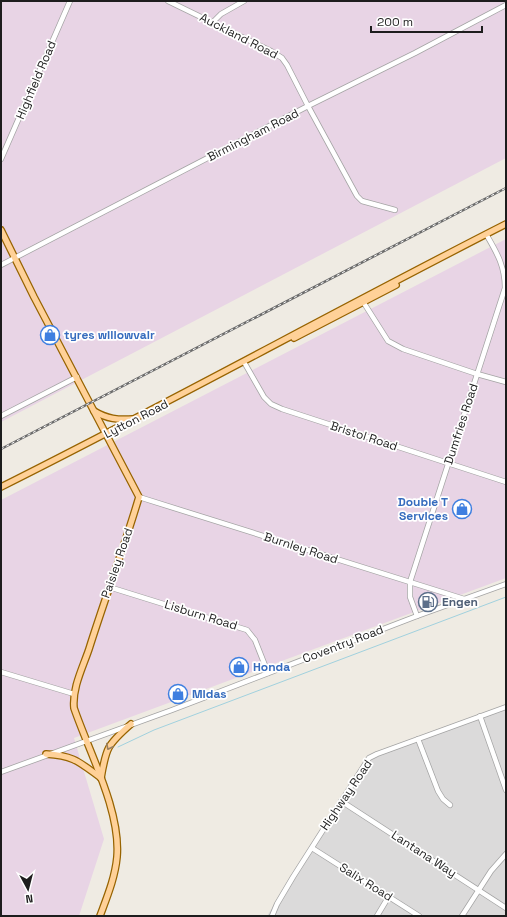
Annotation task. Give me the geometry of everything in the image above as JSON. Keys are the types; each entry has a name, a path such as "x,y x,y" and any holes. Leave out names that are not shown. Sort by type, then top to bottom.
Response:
{"main road":[{"name":"Lytton Road","path":"1,487 136,419 506,224"},
{"path":"1,230 139,497"},
{"path":"94,411 102,416 115,420 136,419"},
{"name":"Paisley Road","path":"100,916 114,874 118,848 115,824 101,779 74,708 74,694 139,497"},
{"path":"46,754 71,758 82,764 101,779 105,755 108,748 115,737 131,724"}],"street":[{"name":"Highfield Road","path":"1,159 70,1"},
{"name":"Auckland Road","path":"168,1 213,22 282,58 289,68 357,196 362,201 396,210"},
{"path":"213,22 221,14 244,1"},
{"name":"Birmingham Road","path":"1,265 308,106 506,6"},
{"name":"Dumfries Road","path":"417,616 410,597 410,582 505,288 505,276 502,264 486,234"},
{"path":"362,301 384,336 394,345 477,374 506,382"},
{"name":"Bristol Road","path":"244,362 264,397 271,404 282,409 506,482"},
{"path":"1,416 76,377"},
{"name":"Burnley Road","path":"139,497 464,599"},
{"name":"Coventry Road","path":"1,772 506,584"},
{"name":"Lisburn Road","path":"109,587 247,630 254,640 268,673"},
{"path":"1,672 74,694"},
{"name":"Highway Road","path":"272,916 277,904 369,758 506,706"},
{"path":"480,716 506,790"},
{"path":"418,739 438,791 450,806"},
{"name":"Lantana Way","path":"341,801 506,908"},
{"name":"Salix Road","path":"312,848 419,916"},
{"path":"462,916 491,871 506,854"},
{"path":"377,916 389,896"}],"shaded area":[{"path":"1,1 506,1 506,158 1,422"},
{"path":"506,239 506,578 74,738 104,839 79,916 1,916 1,500"},
{"path":"506,707 506,916 267,916 366,758"}],"waterway":[{"path":"118,747 154,730 506,597"}],"railway":[{"path":"1,449 506,188"}],"place":[{"name":"tyres willowvalr","path":"50,335"},
{"name":"Double T Services","path":"462,509"},
{"name":"Engen","path":"428,602"},
{"name":"Honda","path":"239,667"},
{"name":"Midas","path":"178,694"}]}
